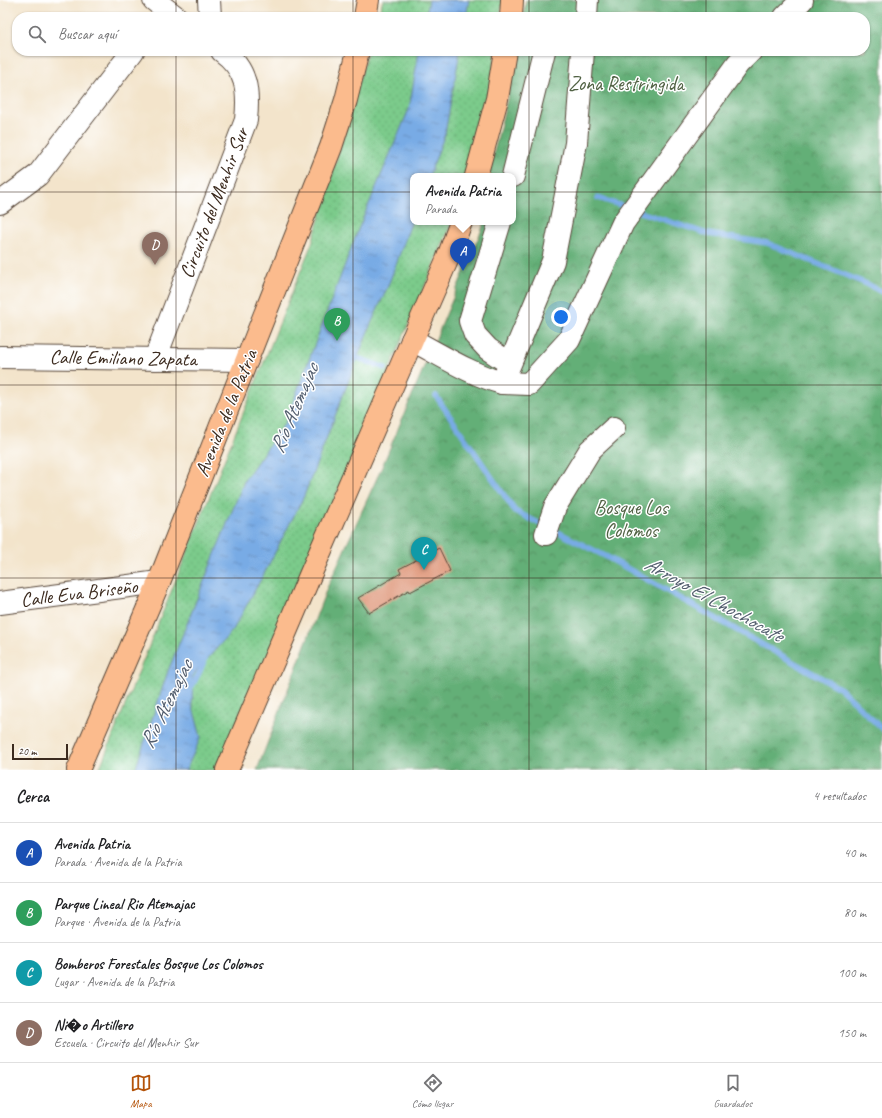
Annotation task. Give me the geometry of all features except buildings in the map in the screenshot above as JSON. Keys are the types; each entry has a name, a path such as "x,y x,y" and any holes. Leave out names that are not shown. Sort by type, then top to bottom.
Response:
{"main road":[{"path":"511,12 512,0"},
{"name":"Avenida de la Patria","path":"78,770 159,582 331,147 346,100 357,56"},
{"path":"477,173 497,99 504,56"},
{"path":"227,770 447,260 460,225"}],"street":[{"path":"210,0 210,12"},
{"path":"586,12 587,0"},
{"path":"790,12 802,0"},
{"path":"0,203 38,175 129,56"},
{"name":"Circuito del Menhir Sur","path":"156,359 246,120 248,103 243,75 236,64 227,56"},
{"path":"514,173 543,56"},
{"path":"412,340 464,368 492,380 506,373 553,261 576,143 583,56"},
{"path":"499,225 470,321 475,335 488,349 506,373 529,384 569,340 622,223 738,64 746,56"},
{"name":"Calle Emiliano Zapata","path":"0,357 247,360"},
{"path":"546,534 555,506 590,450 614,428"},
{"name":"Calle Eva Briseño","path":"0,603 159,582"}],"green space":[{"path":"383,0 503,0 501,12 379,12"},
{"name":"Bosque Los Colomos","path":"526,0 882,0 882,770 257,770 327,588 381,469 484,225 516,225 516,173 489,173 507,100 515,56 870,56 870,12 524,12"},
{"path":"367,56 495,56 490,90 467,173 410,173 410,225 451,225 219,770 99,770 312,243"}],"water":[{"path":"429,0 469,0 467,12 427,12"},
{"path":"418,56 459,56 445,134 430,173 410,173 410,225 388,286 370,326 304,496 233,630 193,675 192,704 201,737 186,770 135,770 168,671 245,479 285,423 358,230 409,109"}],"waterway":[{"path":"598,198 629,208"},
{"path":"637,211 708,234 767,243 867,284 882,292"},
{"path":"352,356 385,368"},
{"name":"Arroyo El Chochocate","path":"436,396 515,511 544,526"},
{"name":"Arroyo El Chochocate","path":"552,529 607,557 841,689 882,729"},
{"name":"Río Atemajac","path":"190,690 206,656"}],"place":[{"name":"Ni�o Artillero","path":"155,265"},
{"name":"Avenida Patria","path":"463,271"},
{"name":"Parque Lineal Rio Atemajac","path":"337,341"},
{"name":"Bomberos Forestales Bosque Los Colomos","path":"424,570"}],"park label":[{"name":"Zona Restringida","path":"626,83"}]}
